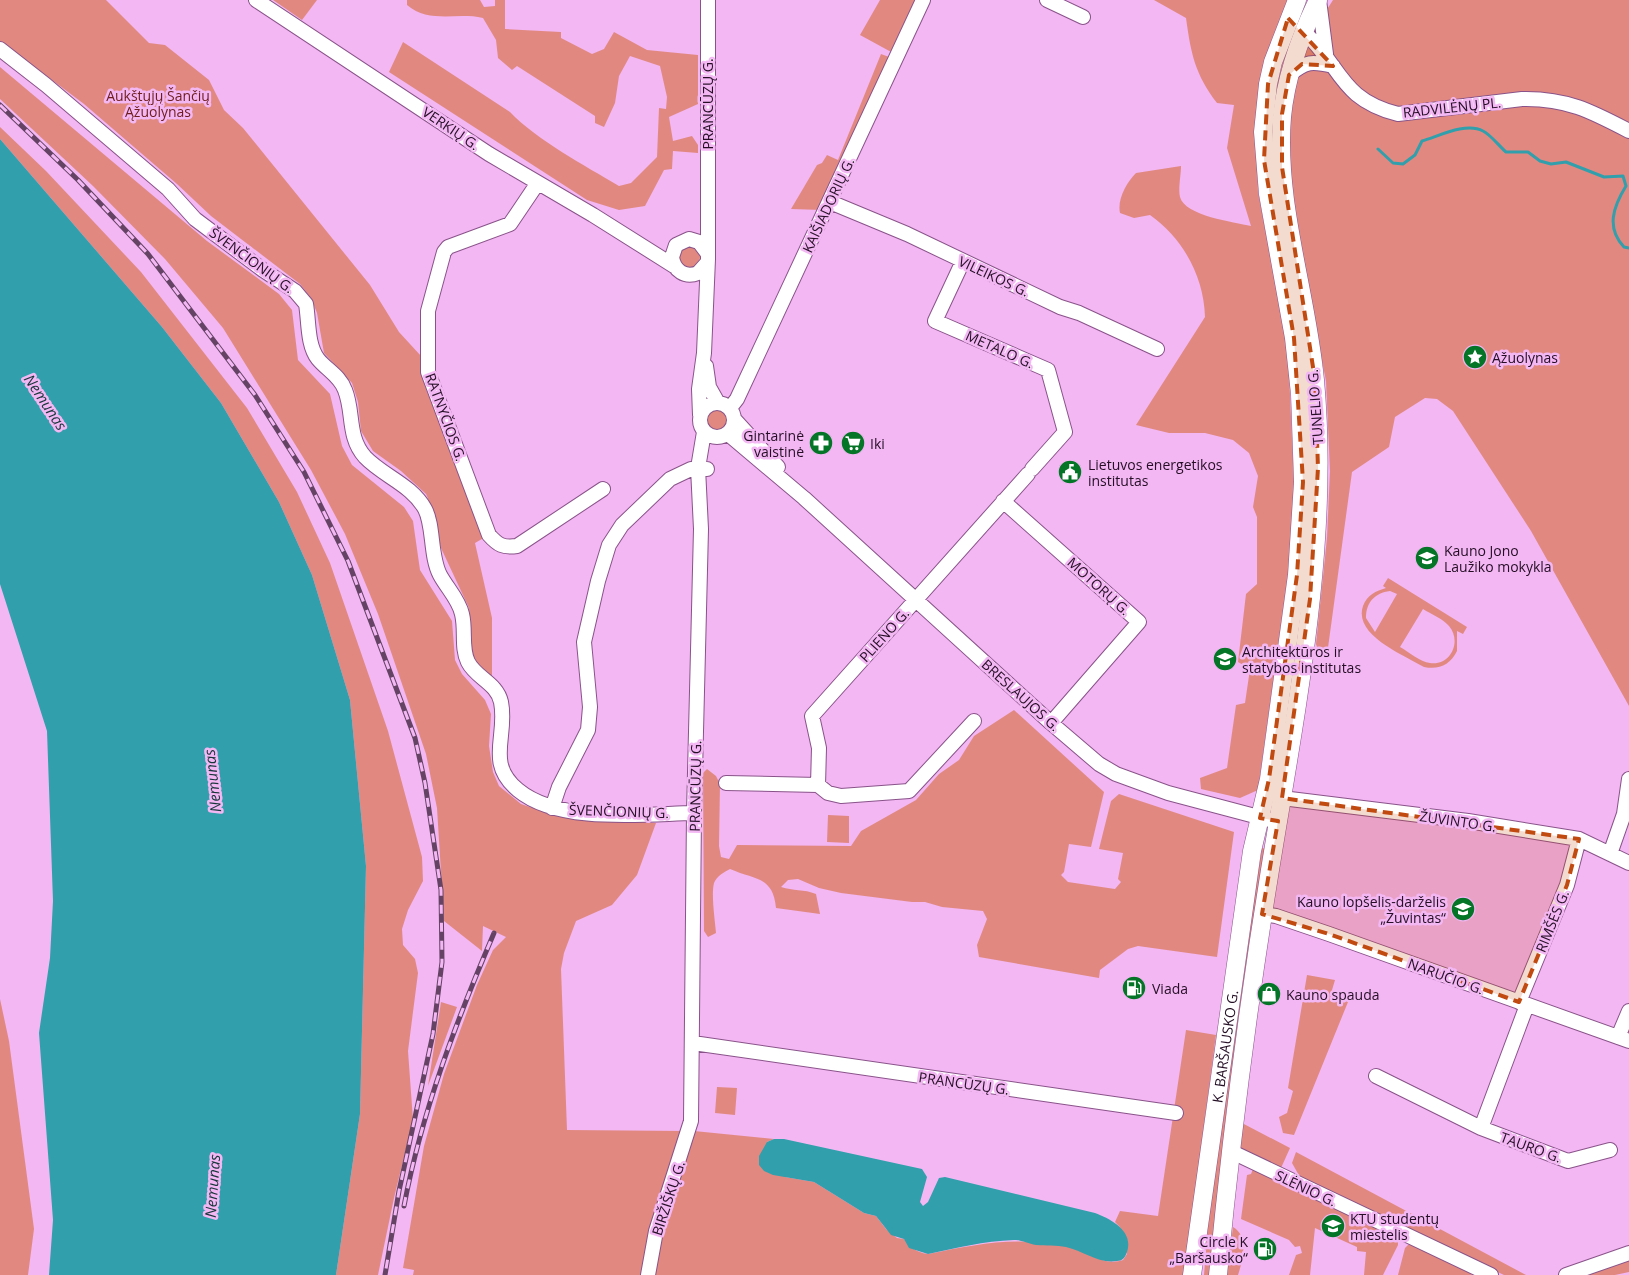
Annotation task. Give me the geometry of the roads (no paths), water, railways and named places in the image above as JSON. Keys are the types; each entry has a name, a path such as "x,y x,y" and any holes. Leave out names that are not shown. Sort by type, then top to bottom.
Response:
{"main road":[{"name":"TUNELIO G.","path":"1260,818 1269,779 1296,585 1303,482 1300,394 1294,338 1264,160 1263,125 1268,84 1288,18 1296,0"},
{"name":"TUNELIO G.","path":"1278,821 1310,599 1318,468 1315,380 1282,167 1282,114 1289,76 1302,31 1319,0"},
{"path":"1288,18 1302,31"},
{"name":"K. BARŠAUSKO G.","path":"1192,1275 1252,851 1260,818"},
{"name":"K. BARŠAUSKO G.","path":"1218,1275 1244,1034 1278,821"}],"street":[{"name":"VERKIŲ G.","path":"256,0 537,184 674,266"},
{"name":"PRANCŪZŲ G.","path":"691,1121 694,813 704,432 700,421 699,389 704,353 707,259 708,0"},
{"name":"KAIŠIADORIŲ G.","path":"723,436 728,410 737,400 923,0"},
{"path":"1047,0 1083,17"},
{"path":"1289,76 1302,64 1329,60 1319,0"},
{"name":"RADVILĖNŲ PL.","path":"1302,31 1329,60 1346,85 1366,103 1398,114 1543,98 1563,101 1587,109 1629,131"},
{"name":"ŠVENČIONIŲ G.","path":"0,49 168,189 195,218 263,270 289,286 302,298 306,304 314,353 344,387 349,400 351,427 357,446 366,458 406,489 425,509 438,569 462,612 465,656 469,665 496,690 501,701 499,757 502,771 508,781 523,795 552,808 613,814 694,813"},
{"name":"RATNYČIOS G.","path":"537,184 510,224 448,247 444,252 428,311 428,372 488,535 497,544 507,547 517,546 603,489"},
{"name":"VILEIKOS G.","path":"830,202 963,261 1060,307 1079,313 1158,349"},
{"name":"PRANCŪZŲ G.","path":"690,239 699,225 706,208"},
{"path":"690,239 703,245 707,259 698,273 689,275 680,273 674,266 672,257 674,248 680,242 690,239"},
{"path":"650,250 674,248"},
{"name":"METALO G.","path":"963,261 935,321 1048,370 1065,432 1003,502"},
{"name":"PRANCŪZŲ G.","path":"689,275 698,286 704,306"},
{"name":"PRANCŪZŲ G.","path":"704,353 709,387 728,410"},
{"path":"700,415 707,406 728,410"},
{"name":"BRESLAUJOS G.","path":"728,410 804,498"},
{"name":"BRESLAUJOS G.","path":"704,432 723,436 804,498 1051,723 1099,764 1116,774 1168,793 1260,818 1278,821"},
{"name":"PRANCŪZŲ G.","path":"702,469 710,451 723,436"},
{"path":"552,808 560,787 588,730 590,707 584,642 598,581 609,545 622,525 656,491 682,472 702,469"},
{"name":"PLIENO G.","path":"818,785 819,748 812,716 1003,502"},
{"name":"MOTORŲ G.","path":"1003,502 1139,622 1051,723"},
{"path":"726,783 818,785 828,793 841,796 908,791 974,721"},
{"path":"1610,854 1624,814 1629,778"},
{"name":"ŽUVINTO G.","path":"1282,798 1468,821 1579,839 1629,863"},
{"name":"RIMŠĖS G.","path":"1523,1003 1567,886 1579,839"},
{"name":"NARUČIO G.","path":"1262,914 1276,916 1329,934 1623,1039"},
{"path":"1481,1128 1523,1003"},
{"path":"1623,1039 1629,1012"},
{"name":"PRANCŪZŲ G.","path":"693,1043 1176,1114"},
{"name":"TAURO G.","path":"1376,1076 1481,1128 1568,1160 1610,1150"},
{"name":"BIRŽIŠKŲ G.","path":"648,1275 656,1230 688,1138 691,1121"},
{"name":"SLĖNIO G.","path":"1230,1152 1491,1275"},
{"path":"1566,1275 1629,1253"}],"water":[{"name":"Nemunas","path":"0,139 162,327 221,403 279,502 312,575 350,700 366,866 360,1114 336,1275 49,1275 53,1220 39,1033 50,958 53,901 47,731 0,584"},
{"path":"774,1139 784,1139 922,1169 927,1177 920,1202 923,1206 928,1202 939,1178 945,1177 1095,1213 1120,1227 1127,1238 1127,1252 1122,1260 1104,1261 1066,1247 1036,1245 1014,1240 981,1243 928,1254 909,1248 904,1239 891,1235 876,1216 864,1213 814,1182 773,1175 764,1171 759,1165 759,1156 767,1142"}],"waterway":[{"path":"1378,149 1393,163 1403,164 1415,155 1422,141 1452,131 1469,128 1483,131 1506,152 1528,152 1540,161 1551,164 1566,162 1604,177 1623,176 1626,186 1615,210 1613,225 1618,240 1624,247 1629,248"}],"railway":[{"path":"0,105 78,180 148,254 255,395 304,472 348,561 415,738 425,783 441,890 442,962 433,1034 399,1191 385,1275"},
{"path":"404,1206 411,1171 430,1101 466,1000 494,933"}],"place":[{"name":"Ąžuolynas","path":"1475,357"},
{"name":"Gintarinė vaistinė","path":"821,443"},
{"name":"Iki","path":"853,443"},
{"name":"Lietuvos energetikos institutas","path":"1070,472"},
{"name":"Kauno Jono Laužiko mokykla","path":"1427,558"},
{"name":"Architektūros ir statybos institutas","path":"1225,659"},
{"name":"Kauno lopšelis-darželis „Žuvintas“","path":"1463,909"},
{"name":"Viada","path":"1134,988"},
{"name":"Kauno spauda","path":"1269,994"},
{"name":"KTU studentų miestelis","path":"1333,1226"},
{"name":"Circle K „Baršausko“","path":"1265,1249"}],"park label":[{"name":"Aukštųjų Šančių Ąžuolynas","path":"158,104"}]}
